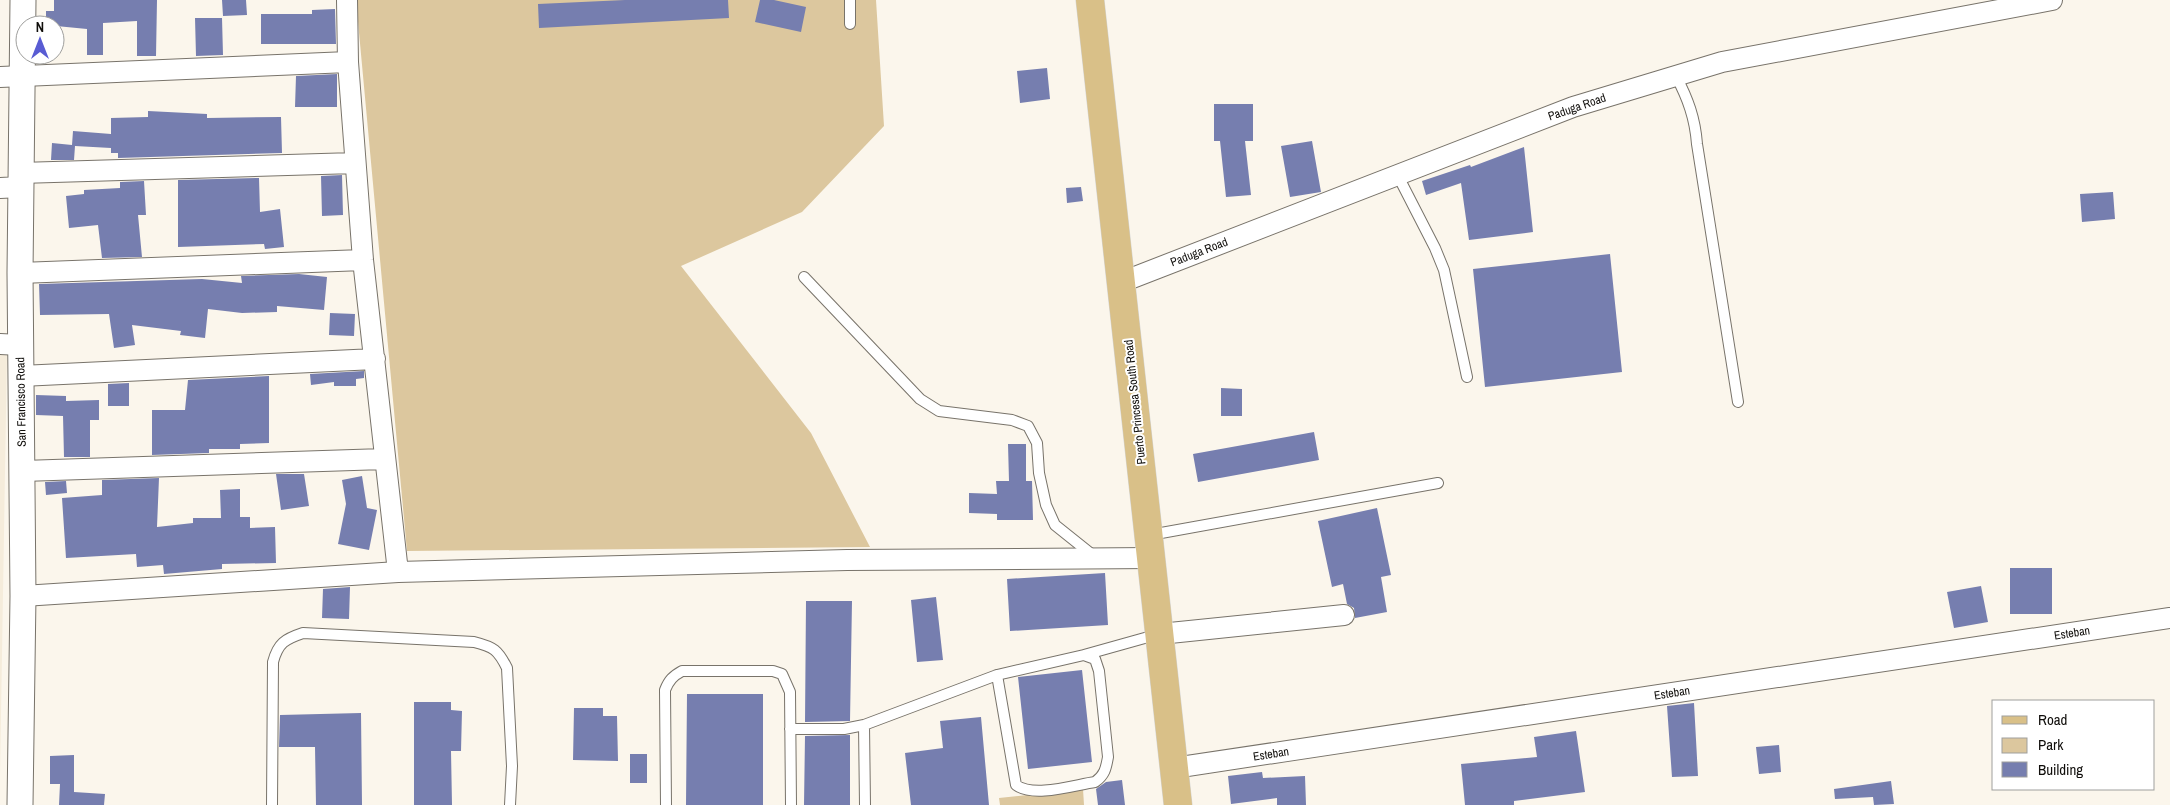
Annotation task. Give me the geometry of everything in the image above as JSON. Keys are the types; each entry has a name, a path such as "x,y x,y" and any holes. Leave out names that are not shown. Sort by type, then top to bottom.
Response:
{"main road":[{"name":"Puerto Princesa South Road","path":"1090,0 1178,805"}],"street":[{"name":"San Francisco Road","path":"20,805 24,596 21,376 10,344 20,273 13,183 11,77 23,0"},
{"path":"347,0 348,62 355,163 384,459 398,572"},
{"name":"Paduga Road","path":"1122,282 1572,107 1722,62 2041,1"},
{"path":"11,77 348,62"},
{"path":"13,183 355,163"},
{"path":"20,273 364,260"},
{"path":"21,376 375,359"},
{"path":"22,471 384,459"},
{"path":"24,596 398,572 847,560 1097,559 1150,546"},
{"path":"1160,634 1344,615"},
{"name":"Esteban","path":"1174,768 2170,618"}],"lane":[{"path":"850,0 850,24"},
{"path":"1676,76 1690,102 1695,123 1738,402"},
{"path":"1398,174 1436,248 1444,270 1467,377"},
{"path":"804,277 920,399 939,411 1012,420 1028,426 1037,443 1039,473 1046,505 1055,525 1097,559"},
{"path":"1150,546 1438,482"},
{"path":"272,805 273,662 277,648 290,638 303,633 474,642 492,646 501,655 507,668 512,766 510,805"},
{"path":"790,729 844,729 864,725 885,719 997,675 1084,655 1160,634"},
{"path":"997,675 1016,785 1023,791 1034,792 1096,782 1106,770 1108,757 1098,664 1095,659 1084,655"},
{"path":"666,805 665,690 673,676 682,671 772,671 782,674 790,692 791,805"},
{"path":"864,725 865,805"}],"shaded area":[{"path":"0,351 7,351 0,776"}],"green space":[{"path":"356,0 876,0 884,126 802,212 681,266 811,433 870,547 407,551"},
{"path":"1083,789 1084,805 1000,805 999,798"}],"building":[{"path":"54,0 157,0 156,56 137,56 137,21 103,23 103,55 87,55 87,29 65,27 65,15 46,15 46,11 54,11"},
{"path":"222,0 246,0 247,15 223,16"},
{"path":"625,0 728,0 729,18 539,28 538,4"},
{"path":"760,0 774,0 806,7 801,32 755,22"},
{"path":"335,9 336,44 261,44 261,14 312,14 312,10"},
{"path":"195,18 222,18 223,55 196,56"},
{"path":"1047,68 1050,99 1020,103 1017,71"},
{"path":"337,74 337,107 295,107 296,76"},
{"path":"1214,104 1253,104 1253,141 1245,141 1251,195 1226,197 1220,141 1214,141"},
{"path":"148,111 207,114 207,118 281,117 282,153 118,158 118,153 111,153 111,148 75,146 74,160 51,160 52,143 72,145 73,131 111,134 111,118 148,117"},
{"path":"1312,141 1321,192 1290,197 1281,146"},
{"path":"1524,147 1533,232 1469,240 1461,183 1426,195 1422,181 1470,165 1471,167"},
{"path":"342,175 343,215 322,216 321,176"},
{"path":"259,178 260,212 280,209 284,247 265,249 264,244 178,247 178,180"},
{"path":"144,181 146,215 138,215 142,257 102,258 98,225 69,228 66,196 84,194 84,190 120,188 120,182"},
{"path":"1081,187 1083,201 1067,203 1066,188"},
{"path":"2113,192 2115,219 2082,222 2080,194"},
{"path":"1610,254 1622,372 1485,387 1473,269"},
{"path":"299,274 327,277 324,310 277,306 277,312 242,313 208,309 205,338 180,335 181,331 132,325 135,345 114,348 109,314 40,315 39,284 202,279 242,283 241,276"},
{"path":"330,313 355,314 354,336 329,335"},
{"path":"364,371 364,378 356,379 356,386 334,386 334,382 311,385 310,374"},
{"path":"269,376 269,443 240,444 240,449 209,449 209,453 152,455 152,410 185,410 188,380"},
{"path":"129,383 129,406 108,406 108,384"},
{"path":"1221,388 1242,389 1242,416 1221,416"},
{"path":"36,395 66,396 66,401 99,400 99,420 90,420 90,457 64,457 63,416 36,415"},
{"path":"1314,432 1319,460 1198,482 1193,454"},
{"path":"1008,444 1026,444 1026,481 1032,481 1033,520 997,520 997,514 969,513 969,493 997,494 996,481 1009,481"},
{"path":"276,474 304,474 309,506 281,510"},
{"path":"362,476 367,508 377,510 369,550 338,544 346,504 342,480"},
{"path":"159,478 157,527 193,523 193,518 221,518 220,490 240,489 240,517 250,517 250,528 275,527 276,563 222,564 222,569 164,574 163,565 137,567 136,554 66,558 62,498 102,495 102,480"},
{"path":"66,481 67,493 46,495 45,482"},
{"path":"1377,508 1391,575 1381,577 1387,612 1355,618 1354,608 1347,604 1343,584 1332,587 1318,521"},
{"path":"2010,568 2052,568 2052,614 2010,614"},
{"path":"1105,573 1108,625 1010,631 1007,579"},
{"path":"1981,586 1988,622 1954,628 1947,592"},
{"path":"350,587 349,619 322,618 323,589"},
{"path":"936,597 943,660 917,662 911,600"},
{"path":"806,601 852,601 850,721 805,722"},
{"path":"1082,670 1092,762 1028,769 1018,677"},
{"path":"687,694 763,694 763,805 686,805"},
{"path":"414,702 451,702 451,710 462,711 461,751 451,751 452,805 414,805"},
{"path":"1694,703 1698,776 1672,777 1667,706"},
{"path":"574,708 603,708 603,716 617,716 618,761 573,760"},
{"path":"361,713 362,805 316,805 315,747 279,747 280,715"},
{"path":"981,717 989,805 911,805 905,753 943,748 940,721"},
{"path":"1576,731 1585,792 1514,801 1514,805 1465,805 1461,764 1537,757 1534,737"},
{"path":"850,735 850,805 804,805 805,736"},
{"path":"1779,745 1781,772 1759,774 1756,747"},
{"path":"630,754 647,754 647,783 630,783"},
{"path":"74,755 74,792 105,794 104,805 59,805 60,784 50,784 50,756"},
{"path":"1262,772 1263,778 1305,776 1306,805 1277,805 1277,798 1231,804 1228,776"},
{"path":"1122,780 1125,805 1098,805 1096,789 1106,782"},
{"path":"1891,781 1894,804 1874,805 1873,797 1835,799 1834,789"}]}
